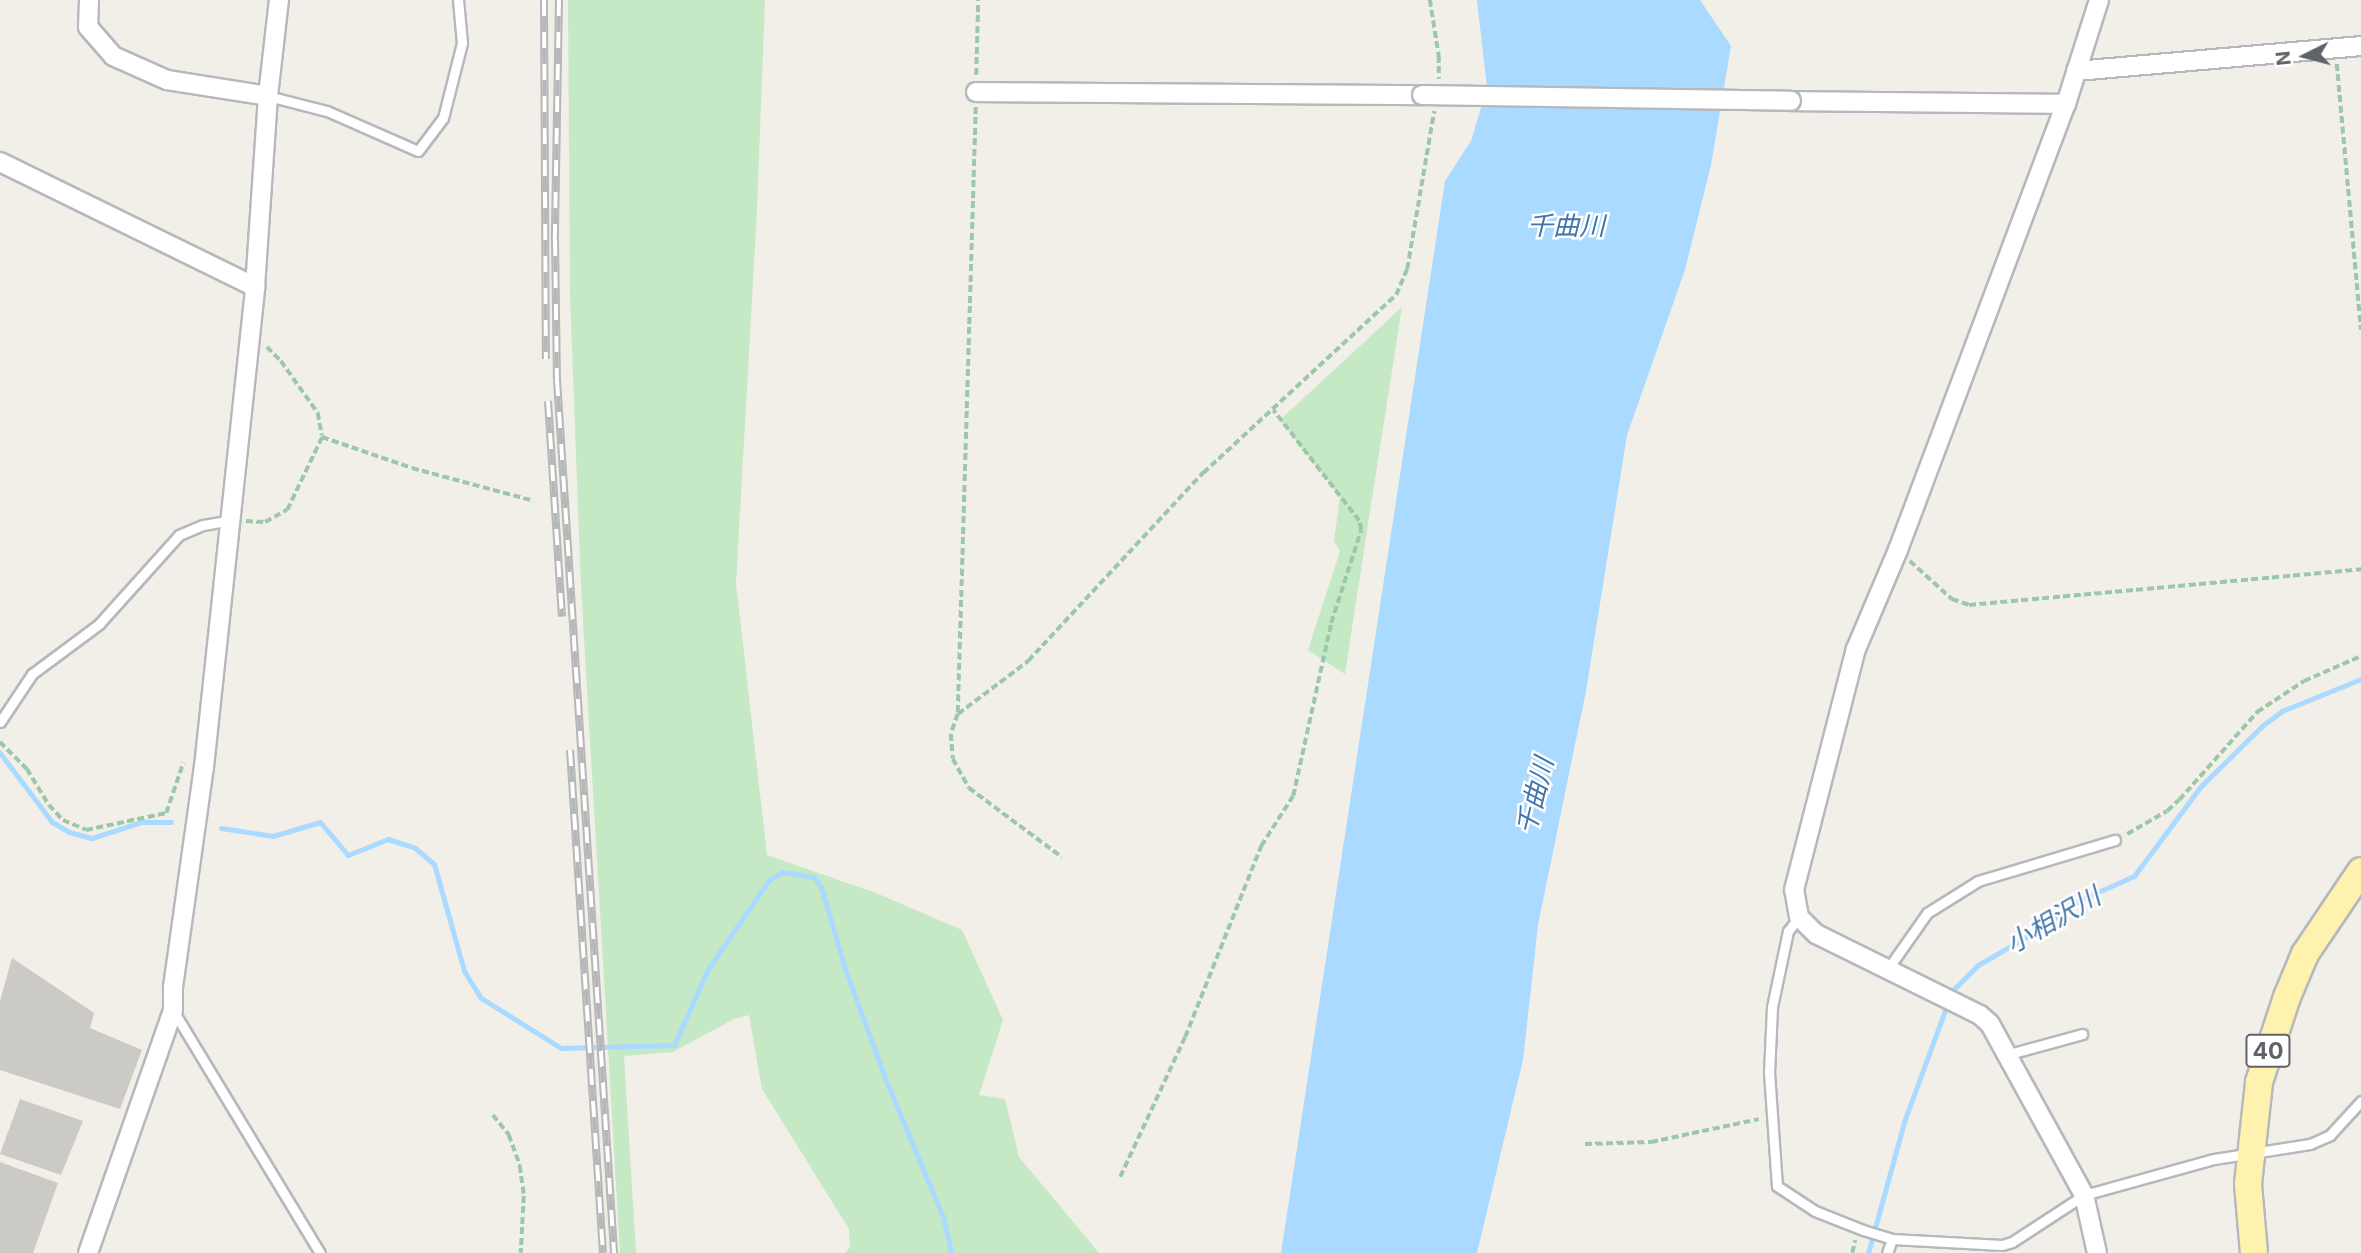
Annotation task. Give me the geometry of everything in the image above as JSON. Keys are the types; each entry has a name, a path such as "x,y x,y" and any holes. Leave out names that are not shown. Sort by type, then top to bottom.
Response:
{"main road":[{"name":"40","path":"2254,1253 2248,1184 2259,1082 2270,1044 2305,954 2351,899 2361,871"}],"street":[{"path":"89,0 88,27 113,56 167,80 268,96"},
{"path":"88,1253 173,1010 173,987 204,767 255,287 268,96 279,0"},
{"path":"2097,1253 2084,1195 1990,1024 1980,1015 1829,943 1798,917 1794,890 1856,649 1898,550 2066,103 2099,0"},
{"path":"2076,71 2361,46"},
{"path":"976,92 2066,103"},
{"path":"0,162 255,287"}],"lane":[{"path":"268,96 327,111 418,151 443,117 462,43 458,0"},
{"path":"0,722 32,674 99,624 179,536 204,524 230,520"},
{"path":"1886,971 1927,913 1978,881 2115,840"},
{"path":"1798,917 1788,931 1772,1007 1769,1072 1777,1186 1815,1211 1863,1230 1890,1238 2001,1244 2012,1242 2084,1195 2214,1159 2310,1144 2330,1135 2361,1101"},
{"path":"173,1010 320,1253"},
{"path":"2006,1055 2082,1034"},
{"path":"1887,1253 1890,1238"}],"path":[{"path":"978,0 958,714 951,734 953,759 970,788 1062,857"},
{"path":"1430,0 1439,56 1439,87"},
{"path":"2336,48 2361,330"},
{"path":"958,714 1028,661 1203,473 1396,295 1407,269 1429,98"},
{"path":"230,520 265,522 287,510 322,438 318,413 281,361 250,331"},
{"path":"1120,1177 1185,1037 1261,846 1293,796 1331,623 1361,530 1359,520 1273,410"},
{"path":"322,438 412,468 534,501"},
{"path":"1898,550 1952,599 1969,605 2361,569"},
{"path":"2115,840 2167,811 2257,712 2304,681 2361,656"},
{"path":"0,742 27,769 56,813 73,827 86,830 166,813 183,763"},
{"path":"494,1115 509,1135 520,1166 524,1196 521,1253"},
{"path":"1585,1144 1651,1142 1703,1133 1773,1115"}],"green space":[{"path":"568,0 765,0 757,210 736,583 767,855 876,893 962,930 1003,1020 979,1095 1005,1099 1019,1157 1099,1253 845,1253 850,1247 849,1229 762,1089 749,1015 734,1019 673,1052 624,1056 636,1253 620,1253 581,587 570,295"},
{"path":"1402,307 1345,674 1308,650 1340,551 1334,541 1340,497 1280,420"}],"water":[{"name":"千曲川","path":"1477,0 1700,0 1731,46 1711,165 1685,270 1627,435 1586,691 1538,925 1523,1060 1477,1253 1281,1253 1445,181 1471,141 1487,88"}],"building":[{"path":"12,958 94,1013 90,1028 142,1050 120,1109 0,1070 0,1001"},
{"path":"20,1099 83,1121 61,1175 0,1154"},
{"path":"0,1162 58,1183 33,1253 0,1253"}],"waterway":[{"name":"小相沢川","path":"1868,1253 1905,1119 1952,991 1978,965 2033,933 2080,900 2134,876 2200,787 2263,725 2282,711 2361,679"},
{"path":"0,753 52,822 69,832 92,838 141,822 171,822"},
{"path":"221,828 273,836 320,822 348,855 388,839 415,848 434,864 464,971 481,998 561,1048 674,1045 708,969 769,880 783,872 814,877 821,887 845,969 887,1083 943,1217 951,1253"}],"railway":[{"path":"544,0 546,359"},
{"path":"559,0 555,240 557,380 614,1253"},
{"path":"548,401 562,617"},
{"path":"570,750 603,1253"}]}
